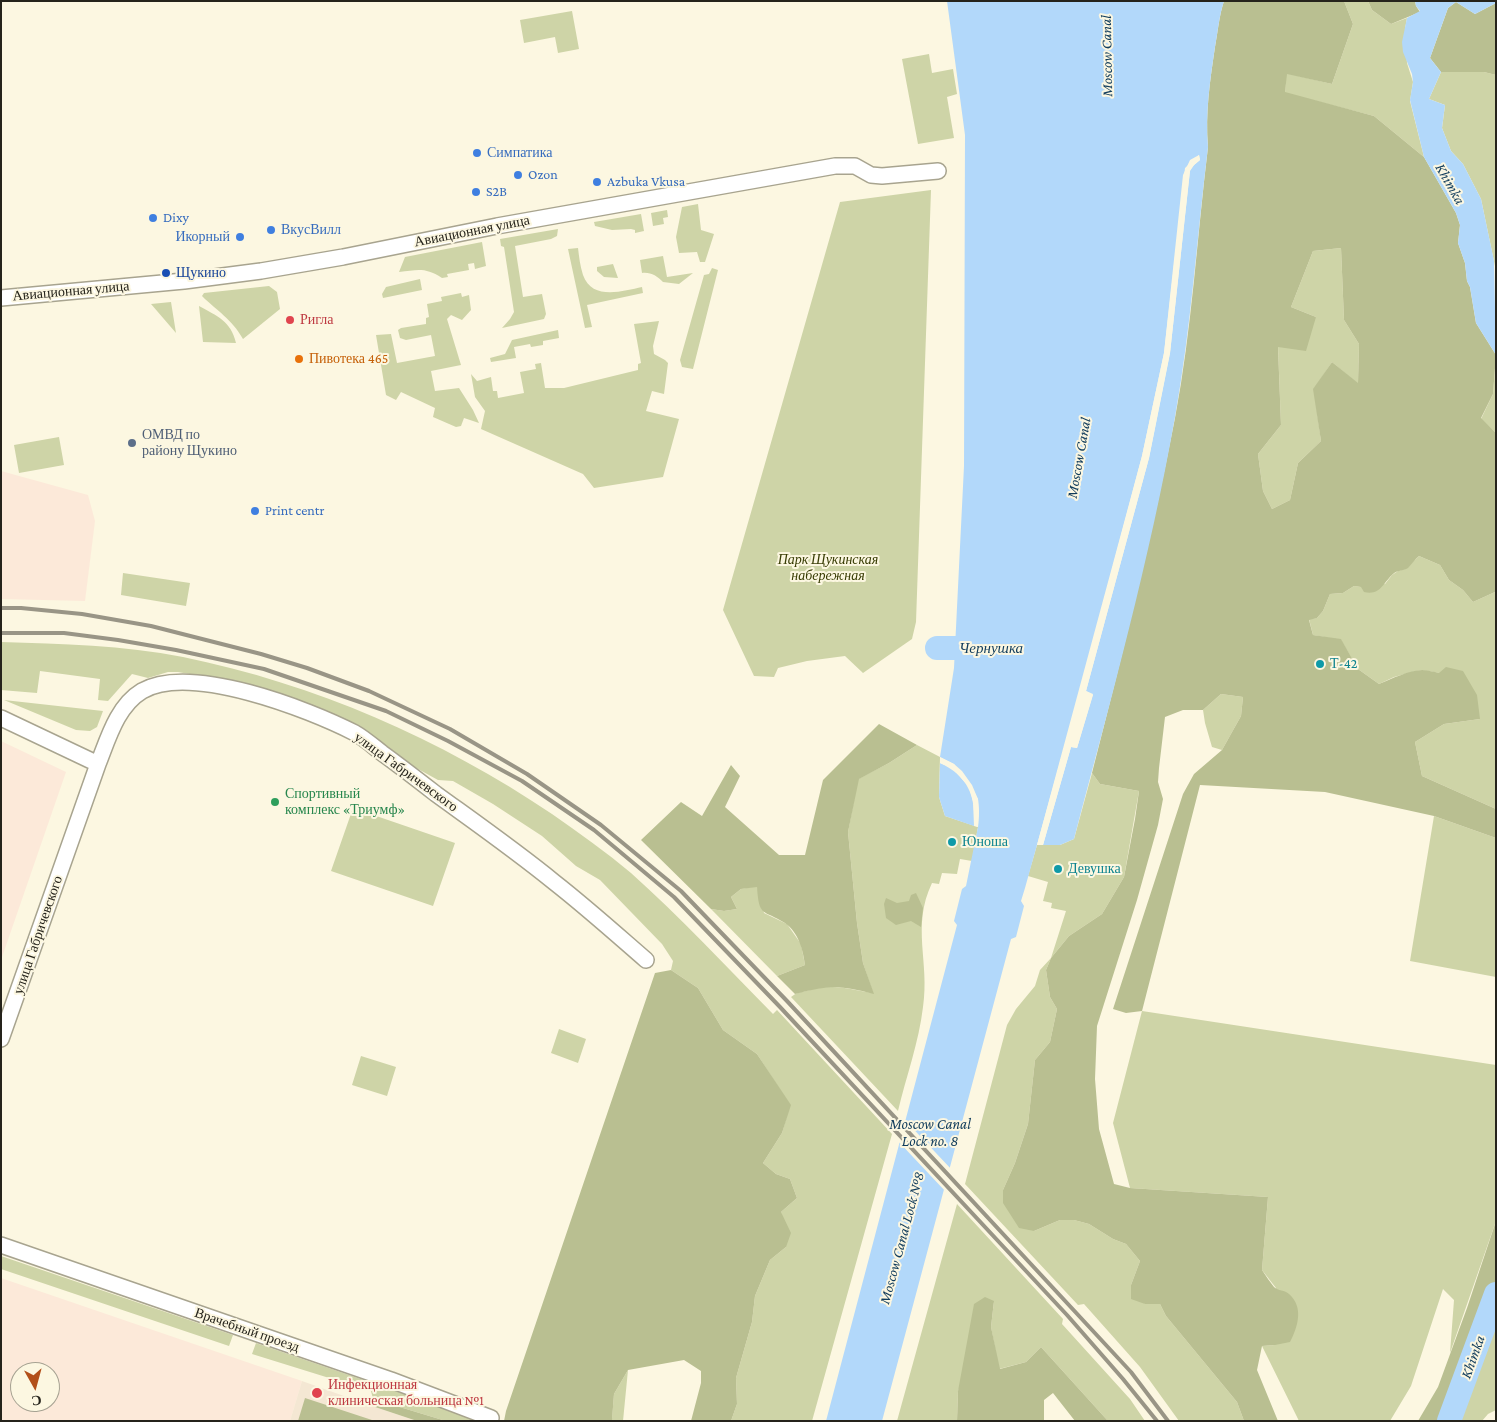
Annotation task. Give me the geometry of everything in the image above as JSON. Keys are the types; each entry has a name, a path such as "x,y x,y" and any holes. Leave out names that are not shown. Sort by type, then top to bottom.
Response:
{"street":[{"name":"Авиационная улица","path":"1,298 55,291 184,281 270,270 336,259 515,223 835,166 855,166 871,175 882,176 938,171"},
{"name":"улица Габричевского","path":"1,1039 98,764 121,712 134,697 153,685 166,683 195,683 226,687 264,697 312,714 356,734 555,882 646,960"},
{"path":"1,718 98,764"},
{"name":"Врачебный проезд","path":"1,1246 399,1383 492,1418"}],"shaded area":[{"path":"1,471 88,495 95,521 85,601 1,599"},
{"path":"1,741 66,772 1,960"},
{"path":"1,1278 302,1381 290,1421 1,1421"},
{"name":"Инфекционная клиническая больница №1","path":"302,1381 369,1405 417,1421 290,1421"}],"green space":[{"path":"1224,1 1344,1 1353,24 1332,84 1287,74 1285,92 1374,116 1424,157 1456,213 1460,225 1458,243 1465,263 1476,323 1496,355 1493,394 1481,418 1496,433 1495,592 1473,602 1463,590 1449,580 1440,565 1419,556 1408,568 1395,573 1381,588 1374,592 1364,592 1361,587 1354,586 1343,593 1330,594 1323,611 1317,618 1309,620 1313,635 1341,639 1358,669 1379,684 1417,670 1439,673 1446,667 1463,671 1477,695 1480,719 1444,724 1415,742 1422,776 1496,809 1496,838 1434,816 1325,792 1200,785 1142,1011 1126,1013 1113,1009 1183,794 1194,774 1222,750 1241,716 1243,697 1221,694 1203,710 1183,710 1165,717 1158,782 1163,799 1158,825 1137,900 1097,1026 1095,1079 1099,1129 1114,1184 1130,1188 1268,1197 1262,1270 1274,1287 1287,1293 1294,1299 1298,1311 1297,1324 1290,1342 1262,1346 1257,1370 1278,1421 1244,1421 1237,1402 1166,1316 1160,1304 1145,1304 1131,1299 1131,1285 1140,1261 1126,1244 1113,1239 1089,1224 1074,1220 1060,1220 1034,1231 1019,1228 1003,1203 1003,1190 1015,1163 1028,1124 1035,1060 1050,1042 1057,1009 1050,997 1046,970 1051,958 1069,936 1102,914 1124,877 1135,819 1139,791 1100,784 1092,773 1147,552 1181,384 1208,147 1207,122 1210,84","holes":["1341,248 1344,320 1359,344 1358,383 1332,362 1313,389 1321,441 1298,463 1290,500 1272,509 1263,491 1258,454 1281,425 1278,347 1306,351 1316,317 1291,307 1313,251"]},
{"path":"1344,1 1368,1 1372,10 1391,24 1407,18 1405,29 1407,63 1413,82 1410,101 1424,157 1374,116 1285,93 1286,73 1332,84 1353,24"},
{"path":"1368,1 1415,1 1420,12 1391,24 1372,10"},
{"path":"1456,2 1475,14 1496,3 1496,75 1484,72 1441,72 1430,58 1448,8"},
{"path":"572,11 579,49 558,53 555,37 524,43 520,20"},
{"path":"929,54 932,73 953,69 957,94 947,97 954,138 918,144 902,59"},
{"path":"1441,72 1484,72 1496,75 1496,271 1481,199 1463,164 1451,151 1442,128 1445,105 1429,99"},
{"name":"Парк Щукинская набережная","path":"931,190 916,622 912,639 863,673 845,656 807,661 778,668 774,677 754,676 723,610 840,202"},
{"path":"698,204 701,230 714,234 705,262 700,262 697,252 679,253 676,237 682,207"},
{"path":"667,210 668,217 663,218 664,224 653,226 651,213"},
{"path":"641,214 644,231 635,233 635,230 631,229 612,230 595,226 594,222"},
{"path":"558,229 557,236 551,239 515,246 523,297 542,294 546,314 544,319 502,328 514,312 504,247 501,246 500,239"},
{"path":"482,242 486,266 475,269 474,263 468,264 469,270 447,274 448,277 442,278 426,271 399,272 405,257"},
{"path":"578,248 583,275 587,283 593,288 601,291 617,292 642,287 643,293 587,305 592,327 585,328 568,249"},
{"path":"1341,248 1344,320 1359,344 1358,384 1332,362 1314,389 1321,441 1298,463 1290,500 1272,509 1263,491 1258,454 1281,425 1278,346 1316,317 1291,307 1313,251"},
{"path":"663,256 667,277 693,273 679,284 663,282 654,275 642,273 640,260"},
{"path":"613,264 618,278 604,277 597,271 597,267"},
{"path":"712,268 718,270 693,369 682,367 680,360 704,275 709,274"},
{"path":"420,279 422,290 383,298 382,294 386,287"},
{"path":"269,286 277,292 280,309 243,339 229,320 202,296 204,293"},
{"path":"461,293 462,297 469,295 471,310 462,320 451,315 447,319 461,365 431,371 435,391 459,388 479,423 464,418 461,426 456,427 433,417 435,408 401,392 396,400 386,395 376,335 391,334 397,363 435,356 431,335 406,340 400,338 398,330 426,324 426,318 429,317 427,304 442,301 441,297"},
{"path":"171,302 176,333 151,304"},
{"path":"199,306 227,324 236,343 203,342"},
{"path":"659,321 653,346 654,354 668,363 664,394 652,391 646,411 679,419 663,477 594,488 583,474 481,429 485,411 475,397 471,374 477,381 491,377 493,391 497,391 498,398 524,393 520,372 536,369 535,364 541,363 545,388 564,388 638,370 638,364 641,363 634,324"},
{"path":"558,330 559,338 543,341 543,345 531,347 530,344 514,347 516,358 491,362 490,358 505,354 512,340"},
{"path":"1496,356 1496,433 1481,419 1493,394"},
{"path":"59,437 64,465 19,473 14,445"},
{"path":"1419,556 1440,565 1449,580 1463,590 1473,602 1495,592 1496,587 1496,809 1422,776 1415,742 1444,724 1480,719 1439,673 1423,670 1416,671 1394,677 1379,684 1358,669 1341,640 1313,635 1309,619 1317,618 1323,611 1330,594 1343,593 1354,586 1385,584 1392,575 1405,569"},
{"path":"123,573 190,583 186,606 121,595"},
{"path":"1,642 70,644 138,650 183,657 232,668 281,682 328,699 421,738 510,787 602,850 631,873 667,907 773,1014 777,1010 892,1134 812,1421 731,1421 737,1404 736,1378 752,1322 755,1296 770,1260 786,1247 781,1212 797,1198 790,1179 776,1174 763,1163 782,1133 790,1105 757,1054 723,1030 698,988 671,970 673,961 662,944 600,880 576,866 542,836 453,781 438,780 398,758 212,678 178,672 168,672 148,678 132,674 108,701 98,700 100,679 40,671 37,693 1,690"},
{"path":"1221,694 1243,697 1241,716 1222,750 1212,747 1203,710"},
{"path":"4,700 103,711 97,727 90,731 76,730"},
{"path":"879,724 917,745 859,779 848,832 863,963 874,994 834,987 795,994 777,976 805,965 800,942 790,927 761,908 757,887 741,889 731,897 737,909 724,911 711,909 641,840 681,802 702,816 731,765 740,776 725,807 779,855 805,855 823,780"},
{"path":"917,745 940,757 939,797 945,816 978,827 972,861 960,859 957,874 942,873 939,884 932,883 926,899 922,930 925,991 923,1007 898,1111 791,997 800,992 825,987 873,993 863,963 848,832 858,779 889,763"},
{"path":"1092,773 1100,784 1139,791 1124,877 1102,914 1069,936 1051,958 1066,911 1051,908 1052,903 1043,901 1048,882 1028,876 1037,845 1060,845 1074,839"},
{"path":"353,808 455,843 433,906 331,871"},
{"path":"1434,816 1496,838 1496,977 1410,961"},
{"path":"757,886 764,913 787,924 801,944 805,965 777,976 711,909 724,911 737,909 731,897 741,889"},
{"path":"916,893 923,908 921,927 911,921 896,925 886,918 884,904 886,898 897,903 909,901 911,895"},
{"path":"1051,958 1046,970 1050,997 1057,1009 1050,1042 1035,1060 1028,1124 1015,1163 1003,1190 1034,1231 1060,1220 1074,1220 1089,1224 1113,1239 1126,1244 1140,1261 1131,1285 1145,1304 1160,1304 1166,1316 1237,1402 1244,1421 1179,1421 1140,1367 1084,1304 1078,1305 965,1184 1007,1025 1016,1009 1035,986 1040,970"},
{"path":"671,970 698,988 723,1030 757,1054 791,1105 782,1133 763,1163 776,1174 790,1179 797,1198 781,1212 791,1233 786,1247 770,1260 755,1296 752,1322 736,1378 737,1404 731,1421 691,1421 701,1383 701,1371 684,1360 628,1370 614,1394 612,1420 504,1421 655,973"},
{"path":"1142,1011 1496,1065 1496,1221 1450,1353 1454,1300 1443,1289 1411,1386 1390,1421 1299,1421 1262,1346 1275,1345 1276,1288 1262,1270 1268,1197 1130,1188 1113,1123"},
{"path":"559,1029 586,1039 578,1063 551,1053"},
{"path":"361,1056 396,1067 387,1096 352,1085"},
{"path":"957,1204 1063,1319 1062,1324 1130,1399 1145,1421 1108,1421 1041,1347 1026,1362 999,1369 991,1327 994,1301 958,1391 957,1421 897,1421"},
{"path":"1496,1221 1496,1294 1449,1421 1418,1421 1438,1387"},
{"path":"1,1256 233,1335 229,1346 1,1269"},
{"path":"1496,1294 1496,1410 1488,1414 1482,1421 1449,1421"},
{"path":"985,1297 994,1301 991,1327 1000,1369 1026,1362 1041,1347 1108,1421 1075,1421 1053,1393 1044,1400 1044,1421 957,1421 958,1391 974,1304"},
{"path":"256,1343 474,1418 476,1421 446,1421 373,1399 371,1391 252,1354"},
{"path":"628,1370 623,1421 608,1421 612,1419 614,1394"},
{"path":"305,1398 375,1421 298,1421"},
{"path":"373,1399 446,1421 417,1421 369,1405"}],"water":[{"path":"947,1 1224,1 1210,84 1207,122 1208,147 1181,384 1142,576 1074,839 1060,845 1043,845 1071,747 1077,748 1093,695 1086,691 1149,458 1170,353 1190,170 1200,160 1199,155 1185,168 1164,353 1142,456 1082,683 1021,901 1024,906 1016,937 1011,939 882,1421 826,1421 957,925 954,921 962,889 966,886 978,827 978,799 954,764 940,757 954,668 964,466 965,135"},
{"path":"1415,1 1496,1 1496,3 1475,14 1456,2 1448,8 1430,58 1441,72 1429,99 1445,105 1442,128 1451,151 1463,164 1481,199 1494,261 1496,355 1476,323 1465,263 1458,243 1460,225 1456,213 1424,157 1410,100 1413,82 1412,74 1403,52 1402,42 1407,18 1420,11"},
{"path":"940,763 957,774 968,788 972,796 974,826 945,816 939,797"}],"pier":[{"path":"1199,155 1200,160 1190,171 1170,353 1149,458 1086,691 1093,694 1077,748 1071,747 1043,845 1041,845 1069,747 1076,745 1090,696 1083,691 1146,457 1168,352 1188,170 1197,159 1192,162 1188,169 1186,176 1167,353 1145,457 1040,845 1037,845 1142,456 1164,353 1183,175 1190,160"},
{"path":"940,757 954,764 962,771 972,785 978,799 978,827 974,826 973,801 969,787 952,768 940,763"},
{"path":"903,1118 952,1170 946,1192 897,1140"}],"waterway":[{"name":"Чернушка","path":"937,648 987,648"},
{"name":"Khimka","path":"1449,1421 1496,1294"}],"railway":[{"path":"1,608 82,614 151,626 261,654 307,668 369,691 450,729 527,774 601,825 681,891 787,1001 1131,1372 1168,1421"},
{"path":"1,633 64,633 118,640 264,669 386,711 448,741 522,781 594,830 674,897 780,1007 1067,1315 1157,1421"}],"place":[{"name":"Симпатика","path":"477,153"},
{"name":"Ozon","path":"518,175"},
{"name":"Azbuka Vkusa","path":"597,182"},
{"name":"S2B","path":"476,192"},
{"name":"Dixy","path":"153,218"},
{"name":"ВкусВилл","path":"271,230"},
{"name":"Икорный","path":"240,237"},
{"name":"Щукино","path":"166,273"},
{"name":"Ригла","path":"290,320"},
{"name":"Пивотека 465","path":"299,359"},
{"name":"ОМВД по району Щукино","path":"132,443"},
{"name":"Print centr","path":"255,511"},
{"name":"Т-42","path":"1320,664"},
{"name":"Спортивный комплекс «Триумф»","path":"275,802"},
{"name":"Юноша","path":"952,842"},
{"name":"Девушка","path":"1058,869"},
{"name":"Инфекционная клиническая больница №1","path":"317,1393"}],"water label":[{"name":"Moscow Canal","path":"1107,56"},
{"name":"Moscow Canal","path":"1079,458"},
{"name":"Moscow Canal Lock no. 8","path":"930,1132"},
{"name":"Moscow Canal Lock №8","path":"902,1238"}]}
